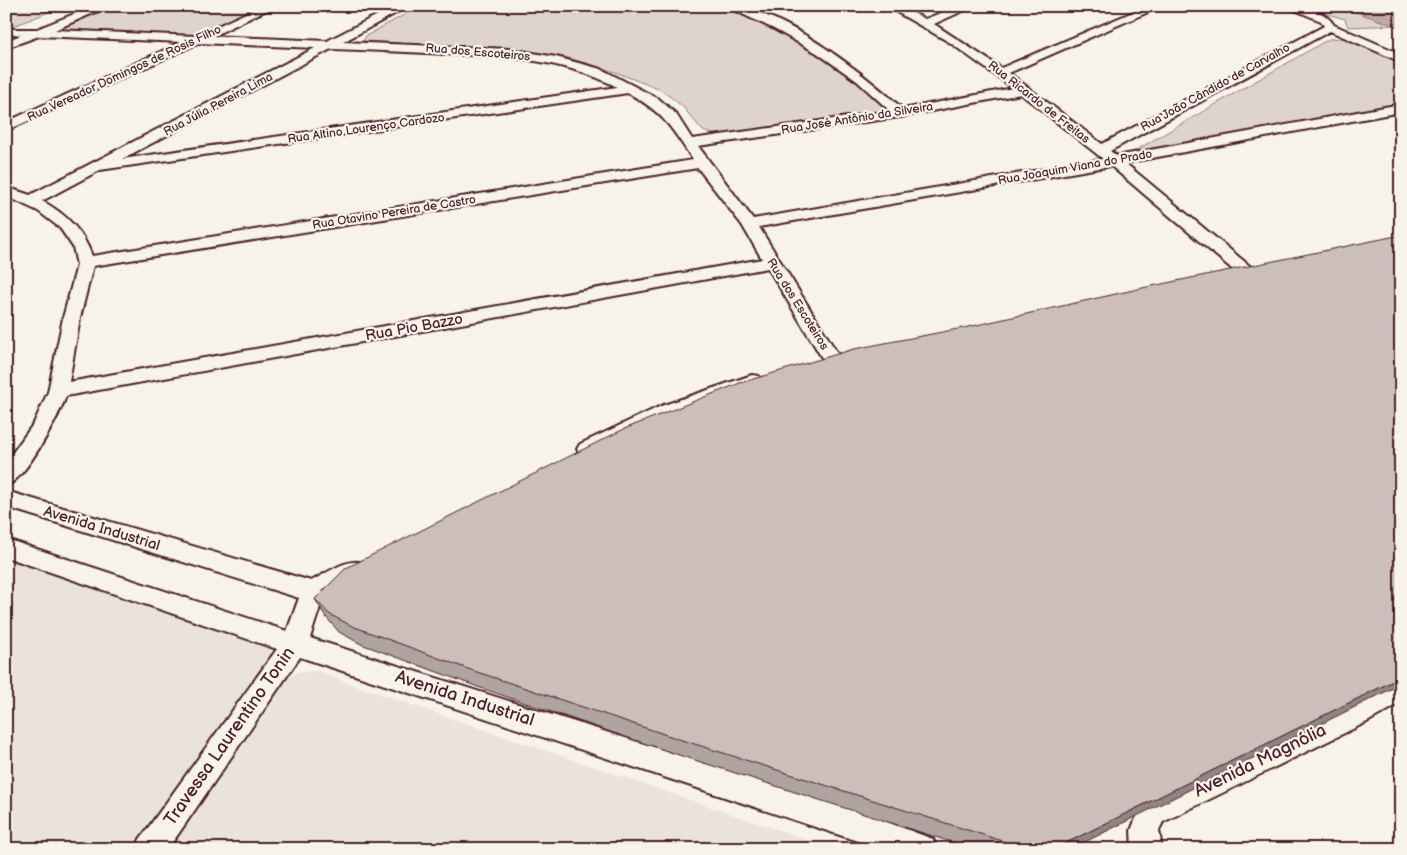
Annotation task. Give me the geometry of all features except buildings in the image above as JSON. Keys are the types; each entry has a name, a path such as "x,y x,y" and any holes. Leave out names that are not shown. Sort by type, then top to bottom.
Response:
{"street":[{"path":"8,32 74,6"},
{"path":"6,45 104,6"},
{"name":"Rua Vereador Domingos de Rosis Filho","path":"6,127 270,6"},
{"name":"Rua Júlia Pereira Lima","path":"32,200 404,6"},
{"path":"730,6 766,19 827,53 874,88 900,113"},
{"name":"Rua Ricardo de Freitas","path":"891,6 926,23 1001,72 1102,150 1245,271"},
{"path":"926,23 970,6"},
{"path":"1001,72 1157,6"},
{"path":"1290,6 1325,20 1330,27 1401,58"},
{"name":"Rua João Cândido de Carvalho","path":"1102,150 1311,35 1330,27"},
{"name":"Rua dos Escoteiros","path":"8,32 510,53 556,60 596,72 632,89 654,102 671,116 691,143 702,163 749,224 771,262 822,361 851,355"},
{"name":"Rua Altino Lourenço Cardozo","path":"100,166 632,89"},
{"name":"Rua José Antônio da Silveira","path":"691,143 900,113 1022,90"},
{"name":"Rua Joaquim Viana do Prado","path":"749,224 1115,161 1401,108"},
{"name":"Rua Otavino Pereira de Castro","path":"86,262 702,163"},
{"path":"6,191 32,200 57,216 74,236 86,262 57,391 46,420 25,454 6,478"},
{"name":"Rua Pio Bazzo","path":"57,391 771,262"},
{"path":"1226,275 1265,267"},
{"path":"569,458 631,426 707,395 768,375"},
{"name":"Avenida Industrial","path":"6,499 313,592"},
{"name":"Avenida Industrial","path":"6,548 295,644 865,828 923,849"},
{"path":"313,592 374,560"},
{"name":"Travessa Laurentino Tonin","path":"150,849 295,644 313,592"},
{"name":"Avenida Magnólia","path":"1147,849 1145,830 1153,812 1358,713 1401,689"}],"shaded area":[{"path":"6,6 64,6 6,29"},
{"path":"116,6 272,6 204,37 55,31"},
{"path":"420,6 728,6 765,20 842,63 887,107 875,113 728,135 713,134 703,131 682,106 661,90 615,72 565,57 507,49 363,41 366,36"},
{"path":"1300,6 1401,6 1401,25 1348,27 1345,19"},
{"path":"1339,6 1383,6 1401,11 1401,28"},
{"path":"1341,38 1352,40 1401,62 1401,104 1131,153 1329,39"},
{"path":"6,559 269,647 273,660 137,849 6,849"},
{"path":"319,671 348,683 834,849 165,849 274,688 297,672"}]}
